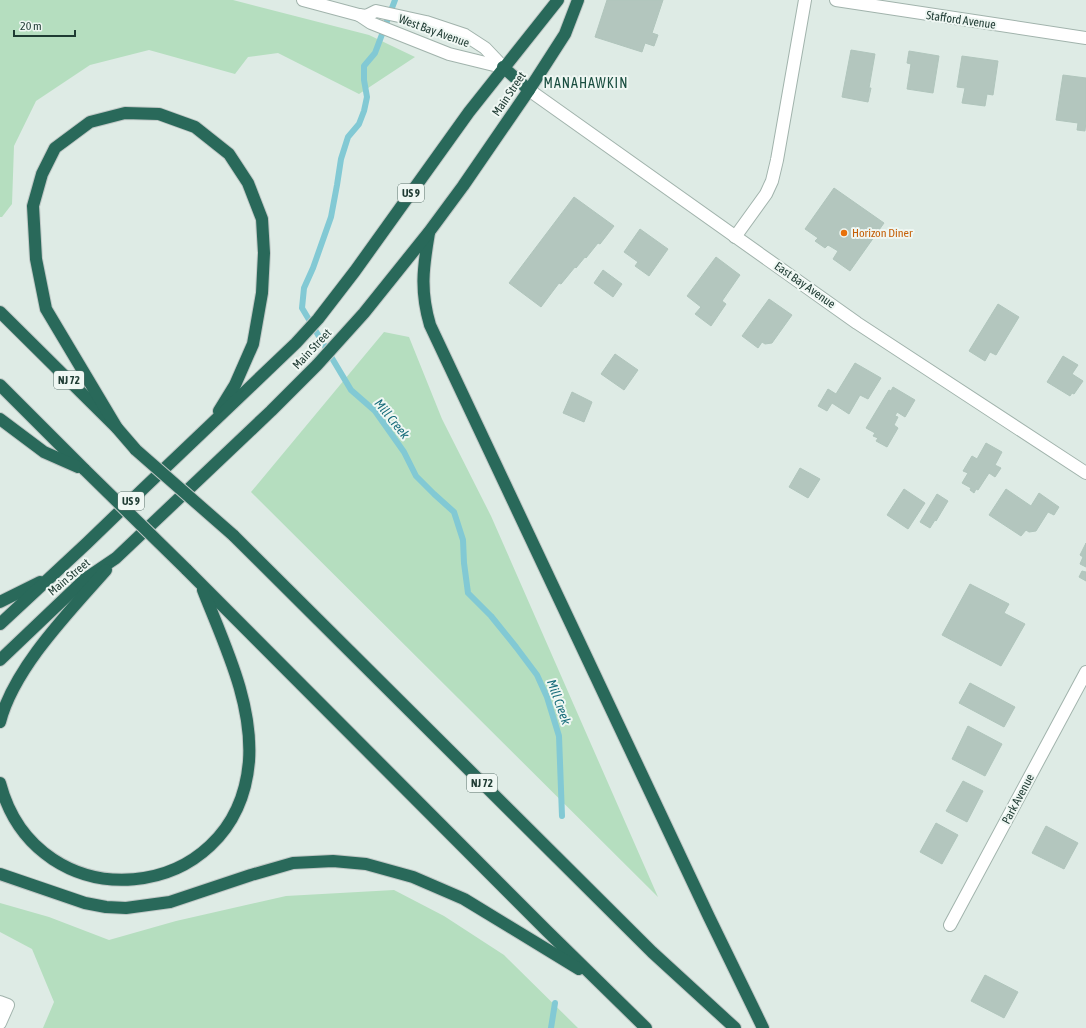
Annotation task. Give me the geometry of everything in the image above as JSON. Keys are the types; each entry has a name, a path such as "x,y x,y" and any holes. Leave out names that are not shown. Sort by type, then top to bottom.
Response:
{"highway":[{"name":"Main Street","path":"0,624 55,574 296,343 355,271 469,112 558,0"},
{"name":"Main Street","path":"0,660 85,579 116,558 271,411 317,365 364,313 429,232 463,186 529,90 565,34 578,0"},
{"name":"West Bay Avenue","path":"504,67 529,90"},
{"path":"117,428 46,309 36,259 33,206 42,174 55,148 90,122 126,113 159,114 195,127 229,154 248,183 262,219 264,253 262,293 253,344 235,385 207,428"},
{"path":"429,232 423,274 425,307 430,325 709,917 763,1028"},
{"name":"NJ 72","path":"0,312 117,428 136,450 233,535 652,952 735,1028"},
{"path":"0,385 186,569 547,932 600,981 646,1028"},
{"path":"0,419 44,452 85,470"},
{"path":"0,722 10,696 37,652 62,620 116,558"},
{"path":"0,602 55,574"},
{"path":"0,783 7,804 19,827 36,846 50,858 89,876 110,880 132,880 155,877 179,868 197,857 213,843 230,820 241,797 247,776 249,744 248,727 241,691 201,585"},
{"path":"0,874 85,903 106,907 126,908 170,902 251,875 293,863 332,861 366,864 413,877 464,899 600,981"}],"street":[{"name":"West Bay Avenue","path":"303,0 359,15 366,16 376,11 426,22 465,35 485,48 504,67"},
{"path":"735,236 766,194 772,181 805,0"},
{"name":"Stafford Avenue","path":"836,0 884,4 1086,38"},
{"name":"West Bay Avenue","path":"359,15 371,23 449,54 504,67"},
{"name":"East Bay Avenue","path":"529,90 857,323 1086,473"},
{"name":"Park Avenue","path":"950,925 1086,672"},
{"path":"0,1002 8,1005 0,1023"}],"green space":[{"path":"0,0 233,0 369,35 415,57 359,94 278,53 248,57 235,74 149,50 90,65 36,101 14,146 12,204 2,217 0,217"},
{"path":"384,332 409,337 442,419 491,516 658,897 251,492"},
{"path":"394,890 444,916 504,955 578,1028 43,1028 54,1002 32,949 0,932 0,903 49,917 109,940 176,921 286,896"}],"building":[{"path":"607,0 663,0 652,33 658,35 654,46 645,43 642,52 595,37"},
{"path":"851,50 875,54 868,102 842,97"},
{"path":"909,51 939,56 933,93 907,89 911,64 907,63"},
{"path":"962,56 998,61 993,95 987,94 985,106 962,103 965,88 957,87"},
{"path":"1063,75 1086,78 1085,131 1077,130 1078,123 1056,120"},
{"name":"Horizon Diner","path":"834,188 884,223 850,271 833,259 838,251 828,245 825,248 815,241 818,238 805,229"},
{"path":"574,197 614,226 600,244 598,243 561,284 559,283 541,307 509,283"},
{"path":"640,229 668,249 649,276 635,266 638,262 624,252"},
{"path":"716,257 740,275 722,301 726,304 711,326 695,314 701,307 687,296"},
{"path":"603,270 622,284 613,297 594,283"},
{"path":"769,299 792,315 772,343 765,344 762,342 758,348 742,336"},
{"path":"998,304 1019,317 996,355 990,352 985,361 969,351"},
{"path":"615,354 638,370 624,390 601,374"},
{"path":"1063,356 1078,365 1072,374 1083,381 1074,394 1072,393 1070,396 1047,382"},
{"path":"855,363 881,378 868,399 860,395 849,414 832,403 827,411 818,406 828,389 836,394"},
{"path":"893,387 915,400 905,417 897,412 895,416 898,417 894,425 898,428 887,447 876,441 878,438 873,436 875,433 866,428 889,390 891,391"},
{"path":"572,392 592,402 584,422 563,413"},
{"path":"986,443 1002,452 995,465 1001,468 995,477 989,473 978,490 976,489 974,493 970,490 971,488 962,483 968,473 963,471 972,456 977,459"},
{"path":"800,468 820,479 808,498 789,487"},
{"path":"904,489 925,503 908,529 887,515"},
{"path":"1006,489 1031,506 1039,493 1059,507 1054,515 1048,512 1036,531 1029,532 1026,530 1021,536 989,515"},
{"path":"937,494 948,501 930,528 920,522"},
{"path":"1086,543 1086,567 1080,564 1083,557 1080,555"},
{"path":"1082,571 1086,572 1086,581 1079,577"},
{"path":"970,584 1009,604 1004,613 1025,624 1001,666 942,635"},
{"path":"970,683 1015,707 1004,727 959,703"},
{"path":"968,726 1002,744 985,776 952,759"},
{"path":"963,781 983,791 967,822 946,811"},
{"path":"936,823 958,835 942,864 920,852"},
{"path":"1046,826 1078,843 1064,869 1032,853"},
{"path":"985,975 1018,992 1004,1018 971,1001"}],"waterway":[{"name":"Mill Creek","path":"395,0 375,53 364,66 364,80 367,97 364,111 359,124 348,137 341,159 331,217 313,268 304,288 302,308 351,390 375,411 404,452 416,476 454,512 463,540 468,593 491,616 516,647 537,675 547,697 559,736 562,816"},
{"name":"Mill Creek","path":"551,1028 555,1003"}],"place":[{"name":"Horizon Diner","path":"844,233"}],"district":[{"name":"MANAHAWKIN","path":"586,83"}]}
